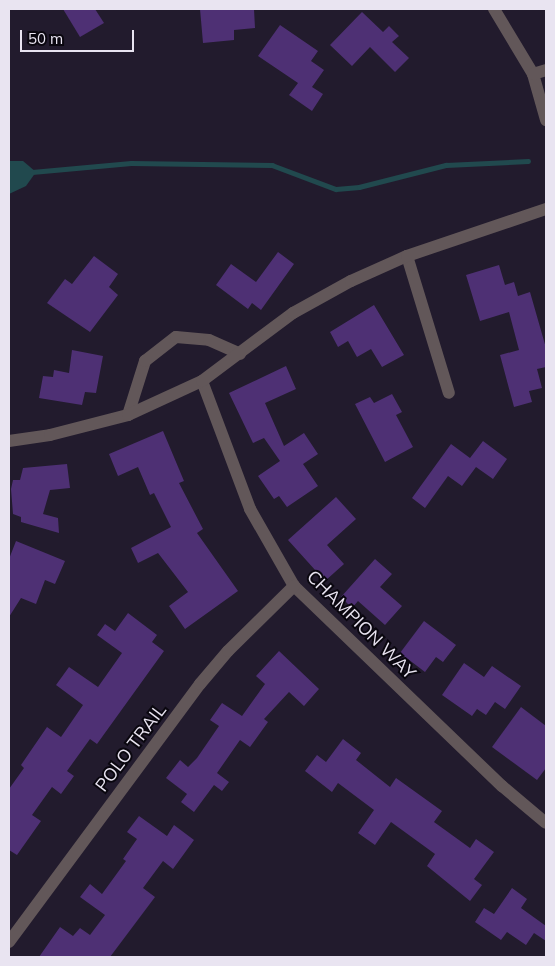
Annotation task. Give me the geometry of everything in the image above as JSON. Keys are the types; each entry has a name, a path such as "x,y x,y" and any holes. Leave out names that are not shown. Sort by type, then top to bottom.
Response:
{"street":[{"path":"494,9 532,74 546,120"},
{"path":"532,74 546,70"},
{"path":"9,441 50,435 128,415 202,381 293,312 351,281 407,256 546,209"},
{"path":"407,256 449,393"},
{"path":"128,415 145,361 176,337 209,340 240,354"},
{"name":"CHAMPION WAY","path":"202,381 250,509 294,586 502,786 546,823"},
{"name":"POLO TRAIL","path":"9,942 200,684 228,651 294,586"}],"shaded area":[{"path":"9,161 23,161 36,172 26,186 9,194"}],"building":[{"path":"63,9 95,9 104,23 80,37"},
{"path":"200,9 254,9 255,28 234,30 234,40 203,43"},
{"path":"362,12 383,32 389,26 399,36 392,42 409,58 395,72 370,47 352,66 330,45"},
{"path":"280,25 318,51 311,61 324,70 312,87 323,94 312,111 289,95 298,83 258,56"},
{"path":"278,252 294,264 261,310 252,303 248,309 216,285 231,264 256,282"},
{"path":"94,256 118,274 109,287 118,295 90,332 47,303 65,279 72,284"},
{"path":"499,265 505,285 514,282 518,296 530,292 546,348 546,367 537,369 542,388 529,391 532,402 514,407 500,355 519,350 509,312 480,321 466,275"},
{"path":"374,305 404,355 382,367 371,349 357,357 348,341 338,347 330,332"},
{"path":"72,350 103,356 96,393 85,392 82,405 39,398 43,376 53,377 54,370 69,373"},
{"path":"286,366 296,389 265,403 284,446 304,433 318,454 303,464 318,486 287,507 279,496 274,499 258,476 280,461 264,438 253,443 229,393"},
{"path":"392,394 402,412 396,415 413,447 385,462 355,404 370,397 374,403"},
{"path":"163,431 184,481 179,483 203,529 197,533 238,591 185,629 169,606 188,592 158,553 138,563 131,548 171,527 154,493 150,495 138,467 118,476 109,454"},
{"path":"483,441 507,459 493,479 476,467 462,486 448,476 425,508 412,498 451,444 470,458"},
{"path":"67,464 70,488 50,490 43,514 58,518 59,533 21,522 21,517 13,514 11,489 13,480 20,480 23,468"},
{"path":"336,497 356,519 327,545 344,564 325,581 288,540"},
{"path":"16,541 65,561 55,584 45,580 36,604 21,598 9,617 9,559"},
{"path":"375,559 392,574 380,587 402,606 385,625 358,601 352,608 341,597"},
{"path":"128,613 157,635 152,642 164,651 97,744 90,739 67,771 74,776 61,794 52,787 32,815 41,821 17,855 9,850 9,789 24,768 21,765 47,727 61,737 83,705 56,685 69,667 98,687 122,653 97,635 105,624 115,631"},
{"path":"424,621 456,645 443,662 436,657 425,672 400,653"},
{"path":"279,651 319,689 304,706 289,692 264,719 268,722 250,747 240,740 217,773 229,782 222,791 214,785 194,812 181,802 187,794 166,778 180,760 188,767 197,758 219,726 210,720 222,703 242,716 265,684 256,676"},
{"path":"464,663 484,677 492,666 521,686 505,709 495,702 486,715 477,709 472,716 442,695"},
{"path":"521,707 546,726 546,768 537,780 492,747"},
{"path":"343,739 361,753 356,760 390,787 396,778 442,811 434,822 470,848 476,839 494,852 474,879 482,885 470,901 427,866 435,854 391,822 375,845 358,833 374,810 338,783 332,792 305,771 317,755 326,762"},
{"path":"139,816 167,836 174,825 194,840 173,869 163,861 143,888 155,897 110,957 39,957 60,927 73,936 80,928 90,935 105,915 80,897 90,884 102,894 126,861 123,859 137,839 127,832"},
{"path":"512,888 527,899 521,908 546,926 546,941 534,933 526,945 507,932 501,940 475,922 484,908 494,914"}],"waterway":[{"path":"32,172 131,163 272,165 336,189 359,187 446,165 528,161"}]}
